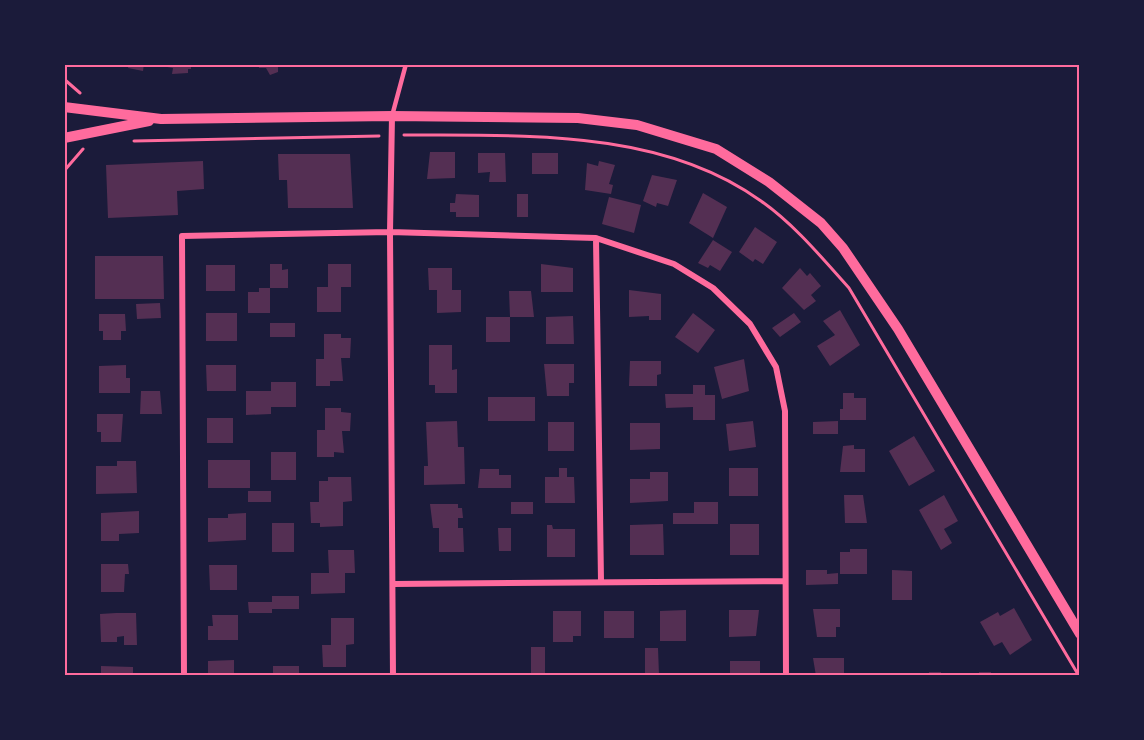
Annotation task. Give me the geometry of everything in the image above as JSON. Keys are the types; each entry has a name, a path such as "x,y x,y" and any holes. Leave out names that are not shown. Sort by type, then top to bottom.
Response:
{"street":[{"path":"64,107 161,119 392,116 578,118 637,125 716,149 769,182 820,223 843,248 871,288 1080,634"},
{"path":"392,116 390,232 393,675"},
{"path":"64,138 161,119"},
{"path":"184,675 182,236 390,232 597,238 674,264 713,288 750,324 776,367 785,411 786,675"},
{"path":"597,238 601,581"},
{"path":"393,584 784,581"}],"lane":[{"path":"392,116 406,64"}],"path":[{"path":"125,141 392,135 522,136 621,144 715,173 762,202 804,239 849,288 1079,675"}],"building":[{"path":"129,64 144,64 143,71 128,68"},
{"path":"168,64 191,64 191,69 188,69 188,73 172,74 173,68 167,67"},
{"path":"259,64 275,64 278,72 270,75 266,68 259,68"},
{"path":"430,152 455,152 455,178 427,179"},
{"path":"478,153 505,153 506,182 489,182 490,172 478,173"},
{"path":"532,153 558,153 558,174 532,174"},
{"path":"278,154 350,154 353,208 288,208 287,180 279,180"},
{"path":"203,161 204,189 177,191 178,215 108,218 106,165"},
{"path":"599,161 615,165 609,184 613,185 611,194 585,190 587,163 598,166"},
{"path":"652,175 677,180 668,206 657,203 656,207 643,201"},
{"path":"703,193 727,207 713,238 689,223"},
{"path":"456,194 479,195 479,217 456,217 456,212 450,212 450,203 455,203"},
{"path":"517,194 528,194 528,217 517,217"},
{"path":"609,197 641,205 634,233 602,224"},
{"path":"755,227 777,242 763,264 755,259 753,262 739,252"},
{"path":"713,240 732,252 720,271 710,265 708,268 698,263"},
{"path":"95,256 163,256 164,299 95,299"},
{"path":"270,264 282,264 282,270 288,269 288,288 270,288"},
{"path":"328,264 351,264 351,287 341,287 341,312 317,312 317,287 328,287"},
{"path":"541,264 573,268 573,292 541,292"},
{"path":"206,265 235,265 235,291 206,291"},
{"path":"428,268 452,268 452,290 461,290 461,312 437,313 437,290 429,290"},
{"path":"800,268 807,276 810,273 821,286 811,295 816,301 804,310 782,288"},
{"path":"259,288 270,288 270,313 248,313 248,292 259,292"},
{"path":"629,290 661,294 661,320 649,320 649,316 629,317"},
{"path":"509,291 531,291 534,317 510,317"},
{"path":"160,303 161,318 137,319 136,304"},
{"path":"840,310 860,345 830,366 817,346 835,335 823,321"},
{"path":"206,313 237,313 237,341 206,341"},
{"path":"693,313 715,330 698,353 675,337"},
{"path":"794,313 801,322 780,337 772,328"},
{"path":"99,314 125,314 126,331 121,331 121,340 103,340 103,331 99,331"},
{"path":"573,316 574,344 546,344 546,317"},
{"path":"486,317 510,317 510,342 486,342"},
{"path":"270,323 295,323 295,337 270,337"},
{"path":"324,334 341,334 341,338 351,338 350,358 341,358 343,381 330,381 330,386 316,386 316,359 324,359"},
{"path":"429,345 452,345 452,370 457,369 457,393 435,393 435,385 429,385"},
{"path":"744,359 749,391 722,399 714,367"},
{"path":"630,361 661,361 661,374 657,375 657,386 629,386"},
{"path":"544,364 574,364 574,383 569,383 569,396 547,396"},
{"path":"126,365 126,378 130,378 130,393 99,393 99,366"},
{"path":"206,365 236,365 236,391 207,391"},
{"path":"271,382 296,382 296,407 271,407 271,414 246,415 246,391 271,391"},
{"path":"693,385 705,385 705,395 715,395 715,420 693,420 693,407 666,408 665,394 693,394"},
{"path":"141,391 160,391 162,414 140,414"},
{"path":"843,393 854,393 854,398 866,398 866,420 840,420"},
{"path":"488,397 535,397 535,421 488,421"},
{"path":"325,408 341,408 341,412 351,413 350,431 342,431 344,453 334,452 334,457 317,457 317,430 325,430"},
{"path":"97,414 123,414 121,442 101,442 101,432 97,432"},
{"path":"207,418 233,418 233,443 207,443"},
{"path":"457,421 458,447 464,447 465,484 424,485 424,466 428,466 426,422"},
{"path":"753,421 756,447 729,451 726,424"},
{"path":"838,421 838,434 813,434 813,422"},
{"path":"548,422 574,422 574,451 548,451"},
{"path":"630,423 660,423 660,449 630,450"},
{"path":"914,436 935,471 909,486 889,451"},
{"path":"854,445 854,449 865,449 865,472 840,472 843,446"},
{"path":"271,452 296,452 296,480 271,480"},
{"path":"208,460 250,460 250,488 208,488"},
{"path":"117,461 136,461 137,493 96,494 96,466 117,466"},
{"path":"559,468 567,468 567,477 574,477 575,503 545,503 545,477 559,477"},
{"path":"729,468 758,468 758,496 729,496"},
{"path":"480,469 499,469 499,475 511,475 511,488 478,488"},
{"path":"650,472 668,472 668,501 630,503 630,479 650,479"},
{"path":"328,477 351,477 352,501 343,502 343,526 320,527 320,523 311,523 310,502 319,502 319,481 328,481"},
{"path":"248,491 271,491 271,502 248,502"},
{"path":"844,495 863,495 867,523 845,523"},
{"path":"944,495 958,521 944,529 952,543 941,550 919,510"},
{"path":"511,502 533,502 533,514 511,514"},
{"path":"694,502 718,502 718,524 673,524 673,513 694,513"},
{"path":"430,504 458,504 458,508 462,508 463,518 458,518 458,528 463,528 464,552 439,552 439,528 433,528"},
{"path":"139,511 139,533 119,534 119,541 101,541 101,513"},
{"path":"246,513 246,540 208,542 208,518 228,518 228,514"},
{"path":"272,523 294,523 294,552 272,552"},
{"path":"663,524 664,555 630,555 630,525"},
{"path":"730,524 759,524 759,555 730,555"},
{"path":"547,525 552,525 553,529 575,529 575,557 547,557"},
{"path":"498,528 511,528 511,551 499,551"},
{"path":"850,549 867,549 867,574 840,574 840,552 850,552"},
{"path":"328,550 354,550 355,573 345,573 345,593 311,594 311,573 329,573"},
{"path":"101,564 128,564 129,574 125,574 124,592 101,592"},
{"path":"209,565 237,565 237,590 210,590"},
{"path":"806,570 827,570 827,574 838,573 838,584 806,585"},
{"path":"892,570 912,571 912,600 892,600"},
{"path":"272,596 299,596 299,609 272,609 272,613 249,613 248,602 272,602"},
{"path":"1014,608 1032,640 1010,655 1002,642 994,646 980,622 998,612 1000,616"},
{"path":"813,609 840,609 840,627 836,627 836,637 817,637"},
{"path":"686,610 686,641 660,641 660,611"},
{"path":"729,610 759,610 756,636 729,637"},
{"path":"553,611 581,611 581,636 573,636 573,642 553,642"},
{"path":"604,611 634,611 634,638 604,638"},
{"path":"136,613 137,645 124,645 124,636 117,637 117,642 101,642 100,614"},
{"path":"212,615 238,615 238,640 208,640 208,626 213,626"},
{"path":"331,618 354,618 354,644 346,645 346,667 323,667 322,645 331,645"},
{"path":"531,647 545,647 545,676 531,676"},
{"path":"645,648 658,648 659,675 645,675"},
{"path":"813,658 844,658 844,676 816,676"},
{"path":"234,660 234,676 208,676 208,661"},
{"path":"730,661 760,661 760,676 730,676"},
{"path":"101,666 133,667 133,676 101,676"},
{"path":"273,666 299,666 299,676 273,676"},
{"path":"929,672 941,672 941,676 929,676"},
{"path":"979,672 991,672 991,676 979,676"}]}
